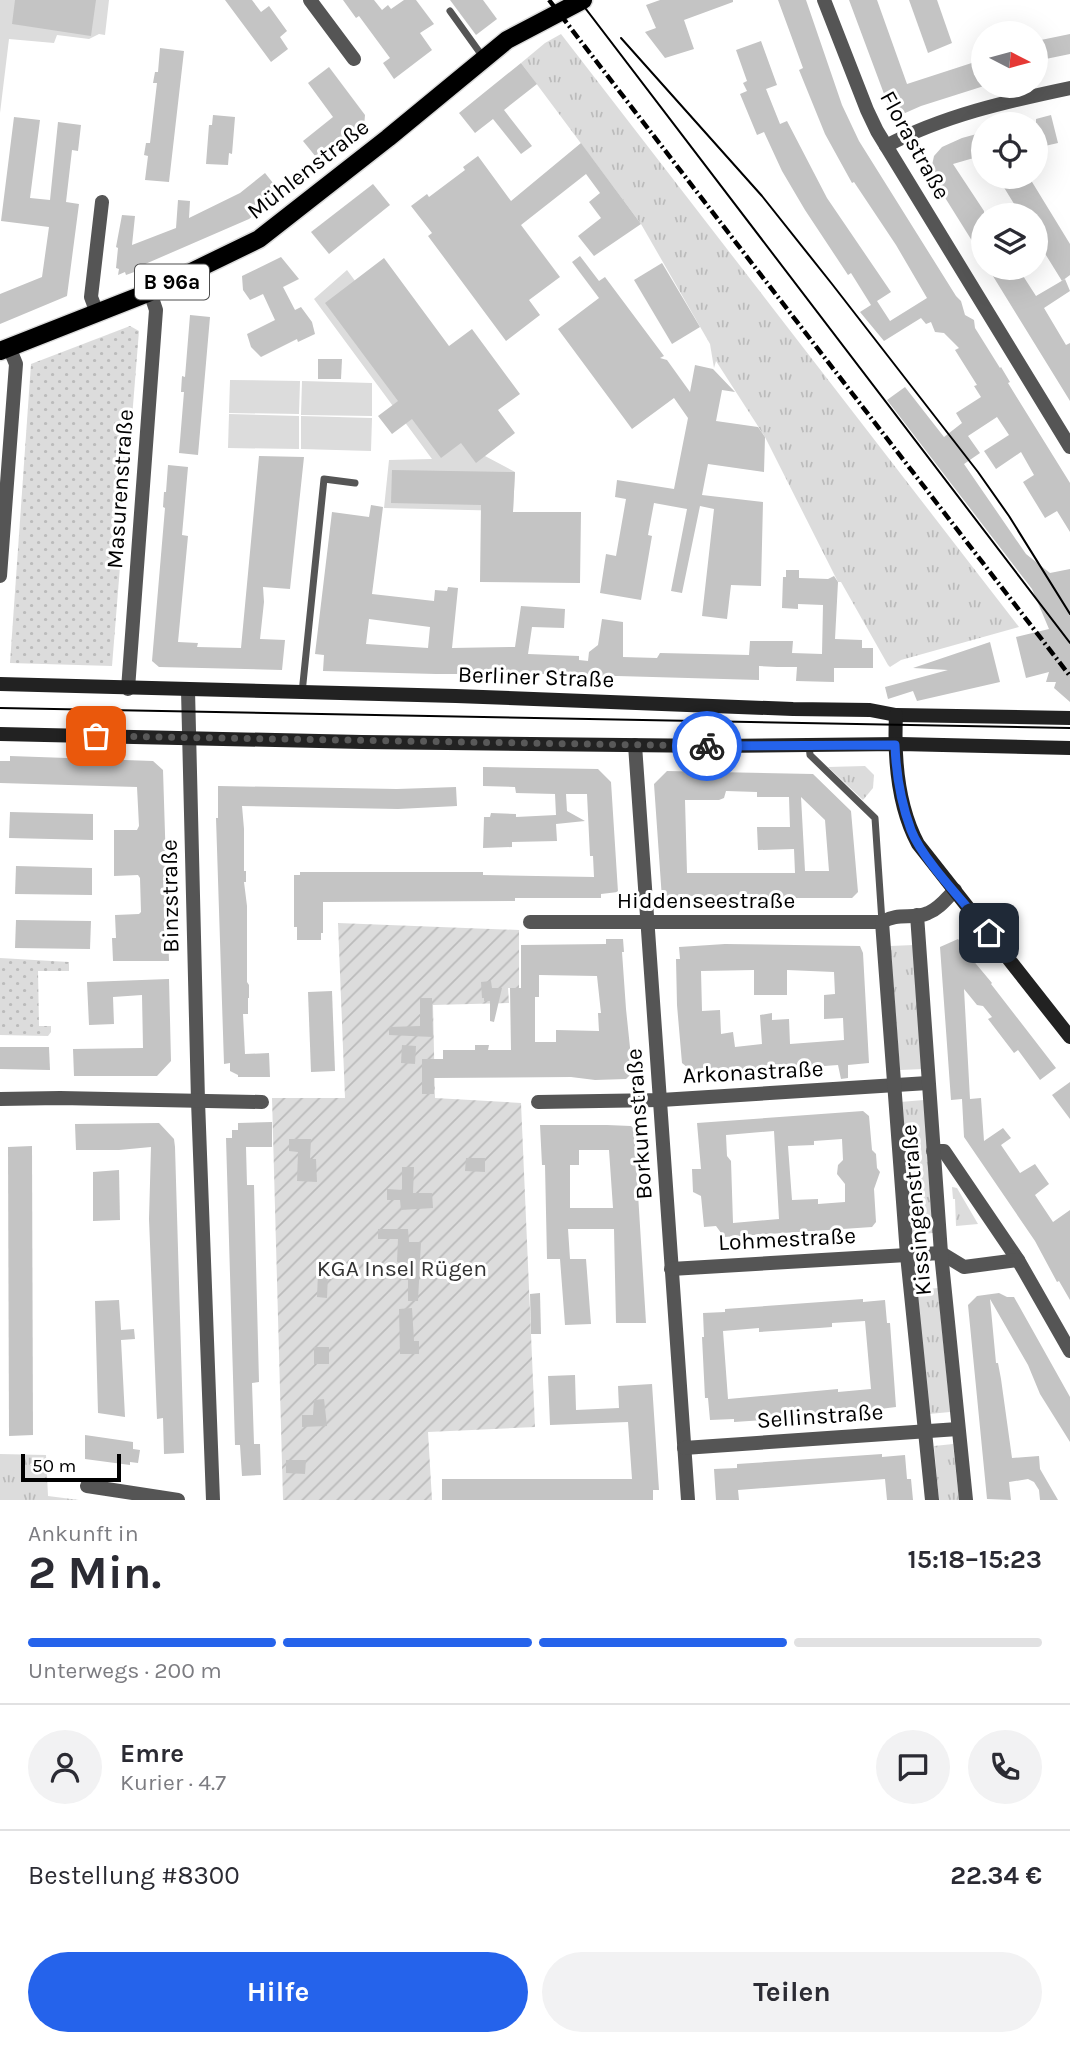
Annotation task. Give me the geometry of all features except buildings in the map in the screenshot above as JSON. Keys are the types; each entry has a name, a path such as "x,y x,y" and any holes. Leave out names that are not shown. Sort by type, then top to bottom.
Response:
{"main road":[{"name":"Mühlenstraße","path":"5,349 150,292 273,230 507,40 583,0"},
{"name":"Berliner Straße","path":"0,684 870,710 896,715 1070,718"},
{"path":"896,715 898,773 911,831 928,857 1070,1037"},
{"path":"0,734 635,745 809,744 1070,748"}],"street":[{"path":"310,0 354,59"},
{"name":"Florastraße","path":"824,0 867,110 886,146 1070,447"},
{"path":"886,146 970,113 1070,88"},
{"path":"97,313 91,297 102,202"},
{"name":"Masurenstraße","path":"128,689 156,310 150,292"},
{"path":"0,576 16,364 5,349"},
{"name":"Binzstraße","path":"188,690 198,1101 213,1500"},
{"name":"Borkumstraße","path":"635,745 688,1500"},
{"path":"882,922 897,915 930,912 955,890"},
{"name":"Kissingenstraße","path":"917,915 941,1253 966,1500"},
{"name":"Hiddenseestraße","path":"530,922 882,922"},
{"name":"Kissingenstraße","path":"882,922 907,1255 932,1500"},
{"name":"Arkonastraße","path":"538,1102 661,1100 928,1083"},
{"path":"0,1098 262,1102"},
{"path":"933,1151 944,1151 1018,1260 1070,1351"},
{"path":"941,1253 964,1267 1018,1260"},
{"name":"Lohmestraße","path":"671,1269 941,1253"},
{"name":"Sellinstraße","path":"684,1448 958,1429"},
{"path":"87,1486 178,1500"}],"lane":[{"path":"450,11 484,58"},
{"path":"302,693 324,479 355,482"},
{"name":"Kissingenstraße","path":"809,744 810,755 875,818 882,922"}],"green space":[{"path":"0,0 109,0 105,35 99,34 89,39 57,35 54,43 9,39 0,113"},
{"path":"561,34 1019,627 901,660 890,667 888,665 841,582 838,582 765,437 716,361 714,368 710,344 641,224 521,63 545,43"},
{"path":"347,270 485,456 515,472 513,511 384,508 389,460 432,459 314,299"},
{"path":"130,326 139,331 112,666 10,663 31,364"},
{"path":"230,380 300,381 299,414 229,413"},
{"path":"302,381 372,383 372,416 301,415"},
{"path":"229,414 299,416 299,449 228,448"},
{"path":"301,416 372,418 371,451 301,449"},
{"path":"865,766 874,775 873,788 863,800 828,767"},
{"name":"KGA Insel Rügen","path":"338,923 519,930 519,988 508,988 509,1003 433,1005 435,1098 521,1103 535,1427 428,1432 432,1500 283,1500 272,1098 345,1098"},
{"path":"914,945 923,1069 900,1070 890,946"},
{"path":"0,958 69,962 69,971 38,971 39,1026 51,1026 48,1036 0,1035"},
{"path":"924,1100 933,1233 910,1235 900,1102"},
{"path":"952,1187 957,1188 978,1224 956,1226"},
{"path":"938,1288 950,1412 929,1414 917,1290"},
{"path":"953,1444 959,1500 939,1500 934,1446"},
{"path":"0,1454 46,1455 48,1496 79,1500 0,1500"}],"tram line":[{"path":"579,0 1070,643"},
{"path":"621,38 762,196 832,284 978,472 1070,614"},
{"path":"0,708 1070,728"}],"railway":[{"path":"549,0 1070,676"}],"way so far":[{"path":"96,736 707,746"}],"route":[{"path":"707,746 895,745 896,764 911,831 918,844 989,933"}]}
